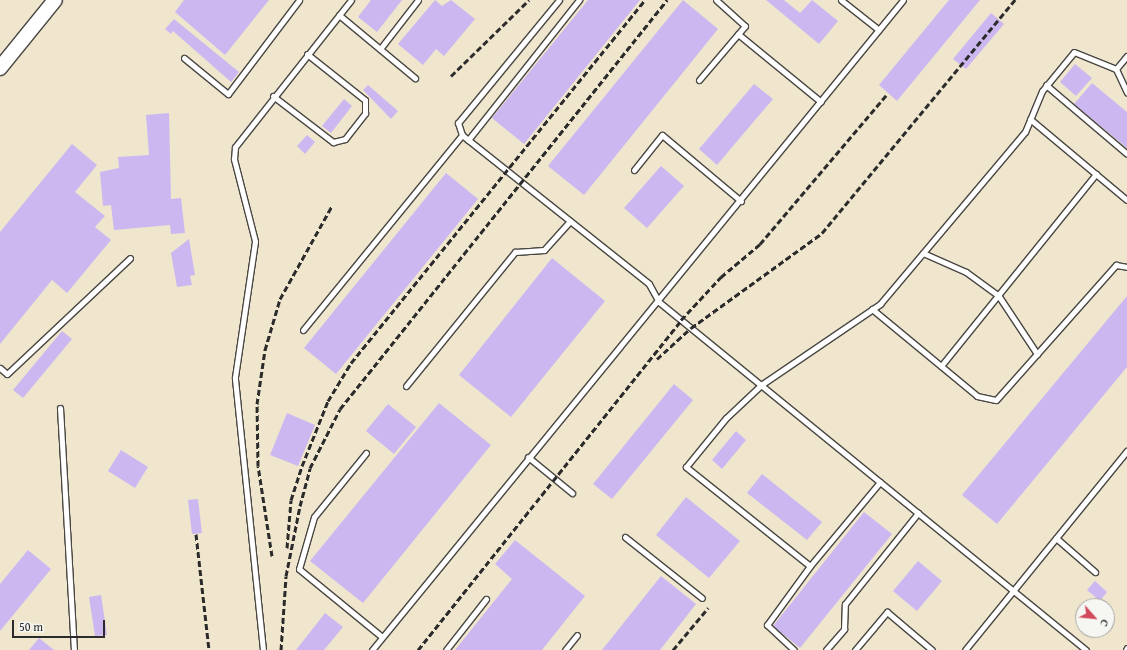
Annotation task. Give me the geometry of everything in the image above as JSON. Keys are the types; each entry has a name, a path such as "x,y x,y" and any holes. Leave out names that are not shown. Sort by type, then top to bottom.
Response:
{"street":[{"path":"0,68 55,0"}],"lane":[{"path":"184,58 228,94 299,0"},
{"path":"263,650 235,377 255,241 234,159 235,148 274,96 351,0"},
{"path":"380,49 418,0"},
{"path":"559,0 458,123 462,135 649,284 659,302 1086,650"},
{"path":"468,140 579,0"},
{"path":"699,80 745,26 716,0"},
{"path":"841,0 879,30"},
{"path":"372,650 528,457 659,302 903,0"},
{"path":"339,15 415,78"},
{"path":"738,34 820,102"},
{"path":"810,566 686,467 726,418 761,385 872,309 923,253 1025,132 1046,85 1074,52 1116,69 1127,93"},
{"path":"274,96 333,142 345,139 365,113 365,100 307,54"},
{"path":"1116,69 1127,56"},
{"path":"1046,85 1127,154"},
{"path":"1030,119 1127,200"},
{"path":"303,330 462,135"},
{"path":"634,170 662,135 741,201"},
{"path":"940,366 1096,174"},
{"path":"406,386 515,252 544,250 570,221"},
{"path":"923,253 966,272 998,295 1037,354"},
{"path":"0,368 7,374 130,258"},
{"path":"872,309 977,396 996,400 1116,265 1127,267"},
{"path":"60,408 74,650"},
{"path":"965,650 1127,451"},
{"path":"366,453 314,517 299,569 382,637"},
{"path":"528,457 572,494"},
{"path":"794,650 767,625 810,566 880,482"},
{"path":"826,650 844,628 845,604 918,513"},
{"path":"625,537 702,598"},
{"path":"1056,538 1095,572"},
{"path":"446,650 486,599"},
{"path":"855,650 887,612 932,650"},
{"path":"565,650 577,635"}],"building":[{"path":"184,0 269,0 225,55 175,12"},
{"path":"371,0 402,0 377,32 358,17"},
{"path":"435,0 442,6 451,0 475,19 444,56 436,49 423,65 398,44"},
{"path":"588,0 640,0 524,144 492,118"},
{"path":"683,0 718,29 584,195 548,166"},
{"path":"766,0 784,0 800,13 812,0 838,21 819,44"},
{"path":"949,0 980,0 897,101 879,85"},
{"path":"991,13 1004,24 966,69 953,59"},
{"path":"174,19 239,72 231,82 173,31 171,34 165,29"},
{"path":"1075,64 1092,78 1076,96 1060,82"},
{"path":"1092,83 1127,112 1127,148 1074,104"},
{"path":"754,84 773,99 717,165 699,149"},
{"path":"368,85 398,111 391,119 363,90"},
{"path":"344,99 352,106 331,133 322,126"},
{"path":"169,113 171,199 181,198 185,233 171,234 170,225 114,230 111,205 103,206 100,172 119,168 118,157 149,155 146,115"},
{"path":"307,135 315,142 305,154 297,146"},
{"path":"72,144 97,165 75,192 105,216 95,227 111,240 67,293 52,280 0,344 0,232"},
{"path":"661,166 684,186 647,228 624,208"},
{"path":"446,173 478,199 336,374 304,348"},
{"path":"189,239 195,275 190,276 192,285 177,287 171,253"},
{"path":"552,258 605,301 511,417 459,375"},
{"path":"1127,296 1127,367 997,524 962,495"},
{"path":"62,331 72,339 23,398 13,390"},
{"path":"674,384 693,400 612,499 593,484"},
{"path":"439,403 491,445 363,603 310,561"},
{"path":"388,404 416,427 394,454 366,431"},
{"path":"287,413 315,425 298,466 270,455"},
{"path":"736,431 746,440 722,469 712,460"},
{"path":"121,450 148,467 135,488 108,471"},
{"path":"762,474 822,522 807,540 747,493"},
{"path":"686,497 740,541 709,578 656,535"},
{"path":"198,499 202,533 192,534 188,500"},
{"path":"864,512 892,534 800,648 773,626"},
{"path":"515,540 585,596 542,650 455,650 512,579 495,564"},
{"path":"28,550 51,569 0,631 0,584"},
{"path":"918,561 942,581 917,611 893,591"},
{"path":"661,576 696,604 660,650 602,650"},
{"path":"1095,581 1107,592 1102,598 1096,598 1087,590"},
{"path":"101,595 107,635 95,636 89,597"},
{"path":"325,613 343,627 324,650 296,650"},
{"path":"39,638 54,650 29,650"}],"railway":[{"path":"451,76 529,0"},
{"path":"287,548 291,500 302,466 328,401 351,363 645,0"},
{"path":"281,650 286,576 300,506 310,468 340,409 667,0"},
{"path":"657,359 691,328 822,233 1015,0"},
{"path":"418,650 681,320 721,277 760,244 888,93"},
{"path":"272,556 258,466 257,404 265,350 280,299 332,206"},
{"path":"196,534 209,650"},
{"path":"673,650 708,608"}]}
